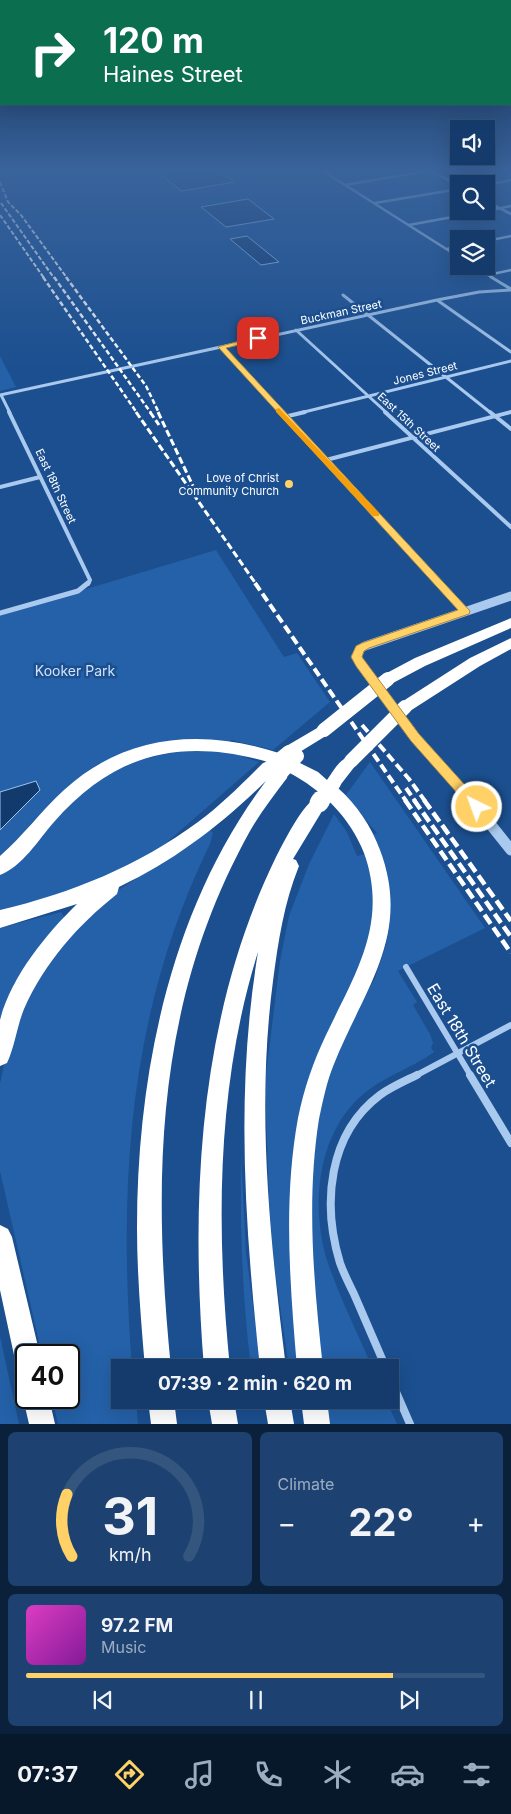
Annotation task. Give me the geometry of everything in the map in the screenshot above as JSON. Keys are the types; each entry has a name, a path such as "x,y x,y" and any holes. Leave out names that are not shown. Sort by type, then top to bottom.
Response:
{"highway":[{"path":"0,919 32,912 66,901 132,872 171,851 206,826 388,679 420,662 511,623"},
{"path":"216,1359 211,1311 209,1223 213,1147 225,1046 237,988 270,889 289,850 317,805 351,761 376,734 405,707 475,662 511,643"},
{"path":"0,867 31,839 48,817 70,795 110,765 140,753 198,743 232,746 262,752 306,773 336,794 367,838 379,870 382,910 378,945 365,977 337,1033 317,1083 305,1145 301,1250 309,1359"},
{"path":"157,1359 150,1266 149,1187 157,1082 167,1020 184,961 212,887 275,771"},
{"path":"272,1359 261,1250 257,1176 256,1040 262,982 276,912 286,874 317,805"},
{"path":"0,1056 5,1033 17,1003 36,966 52,942 73,918 96,898 132,872"},
{"path":"0,1237 24,1344"},
{"path":"39,1409 42,1424"},
{"path":"162,1409 164,1424"},
{"path":"222,1409 224,1424"},
{"path":"279,1409 281,1424"},
{"path":"315,1409 317,1424"}],"street":[{"path":"428,237 450,251"},
{"path":"446,249 450,248"},
{"path":"495,274 511,270"},
{"path":"503,272 511,276"},
{"path":"488,275 511,290"},
{"name":"Buckman Street","path":"1,395 437,300 479,292 511,290"},
{"path":"342,295 511,429"},
{"path":"437,300 511,352"},
{"name":"East 15th Street","path":"296,330 511,527"},
{"path":"221,347 465,611"},
{"name":"Jones Street","path":"284,416 511,361"},
{"name":"East 18th Street","path":"0,613 78,591 87,586 90,580 40,477 36,464 1,395"},
{"path":"326,460 511,412"},
{"path":"0,487 40,477"},
{"path":"511,596 360,649 357,657 360,664 415,738 486,817 511,850"},
{"name":"East 18th Street","path":"406,967 511,1143"},
{"path":"382,1359 338,1255 331,1221 330,1182 333,1167 347,1131 372,1101 511,1025"},
{"path":"399,1399 410,1424"}],"green space":[{"path":"0,356 16,387 0,391"},
{"name":"Kooker Park","path":"216,550 284,657 297,653 330,702 273,750 231,740 230,742 103,765 99,763 50,803 0,858 0,830 39,790 10,788 0,792 0,615"},
{"path":"200,750 233,753 259,762 165,844 119,872 0,916 0,875 55,818 90,786 114,771 142,760 171,753"},
{"path":"370,762 485,928 398,971 417,1002 413,1005 430,1034 433,1043 431,1048 434,1052 377,1084 359,1098 345,1114 326,1154 319,1200 323,1245 329,1266 369,1359 320,1359 312,1274 312,1199 313,1164 321,1096 353,1017 375,978 386,945 388,931 370,835 377,833 345,796"},
{"path":"334,814 347,832 357,856 365,854 372,881 374,918 354,987 329,1029 312,1070 301,1359 288,1359 274,1264 269,1203 265,1082 280,961 289,916 309,864"},
{"path":"208,828 213,833 183,907 161,971 146,1035 135,1100 129,1165 127,1232 132,1359 111,1359 111,1409 137,1409 138,1424 58,1424 55,1409 80,1409 80,1344 39,1344 0,1171 0,1084 8,1045 15,1024 52,954 109,896"},
{"path":"61,912 65,918 0,1022 0,928"},
{"path":"241,1155 246,1253 260,1359 250,1359 245,1314"},
{"path":"0,1336 19,1424 0,1424"},
{"path":"326,1409 390,1409 397,1424 329,1424"}],"shaded area":[{"path":"249,237 279,262 261,265 230,239"},
{"path":"36,781 40,790 0,830 0,792"}],"railway":[{"path":"16,237 44,278"},
{"path":"25,237 54,278"},
{"path":"37,237 67,278"},
{"path":"43,277 137,413"},
{"path":"54,277 151,413"},
{"path":"66,277 146,386 159,413"},
{"path":"136,412 256,584"},
{"path":"150,412 159,425"},
{"path":"158,412 193,486"},
{"path":"255,583 406,801"},
{"path":"362,725 409,779 425,801"},
{"path":"406,788 415,801"},
{"path":"405,800 511,953"},
{"path":"414,800 511,937"},
{"path":"424,800 511,921"}],"slow traffic":[{"path":"279,411 376,515"}],"place":[{"name":"Love of Christ Community Church","path":"289,484"}],"route":[{"path":"258,338 221,347 465,611 365,646 357,652 357,657 360,664 415,738 477,807"}]}
